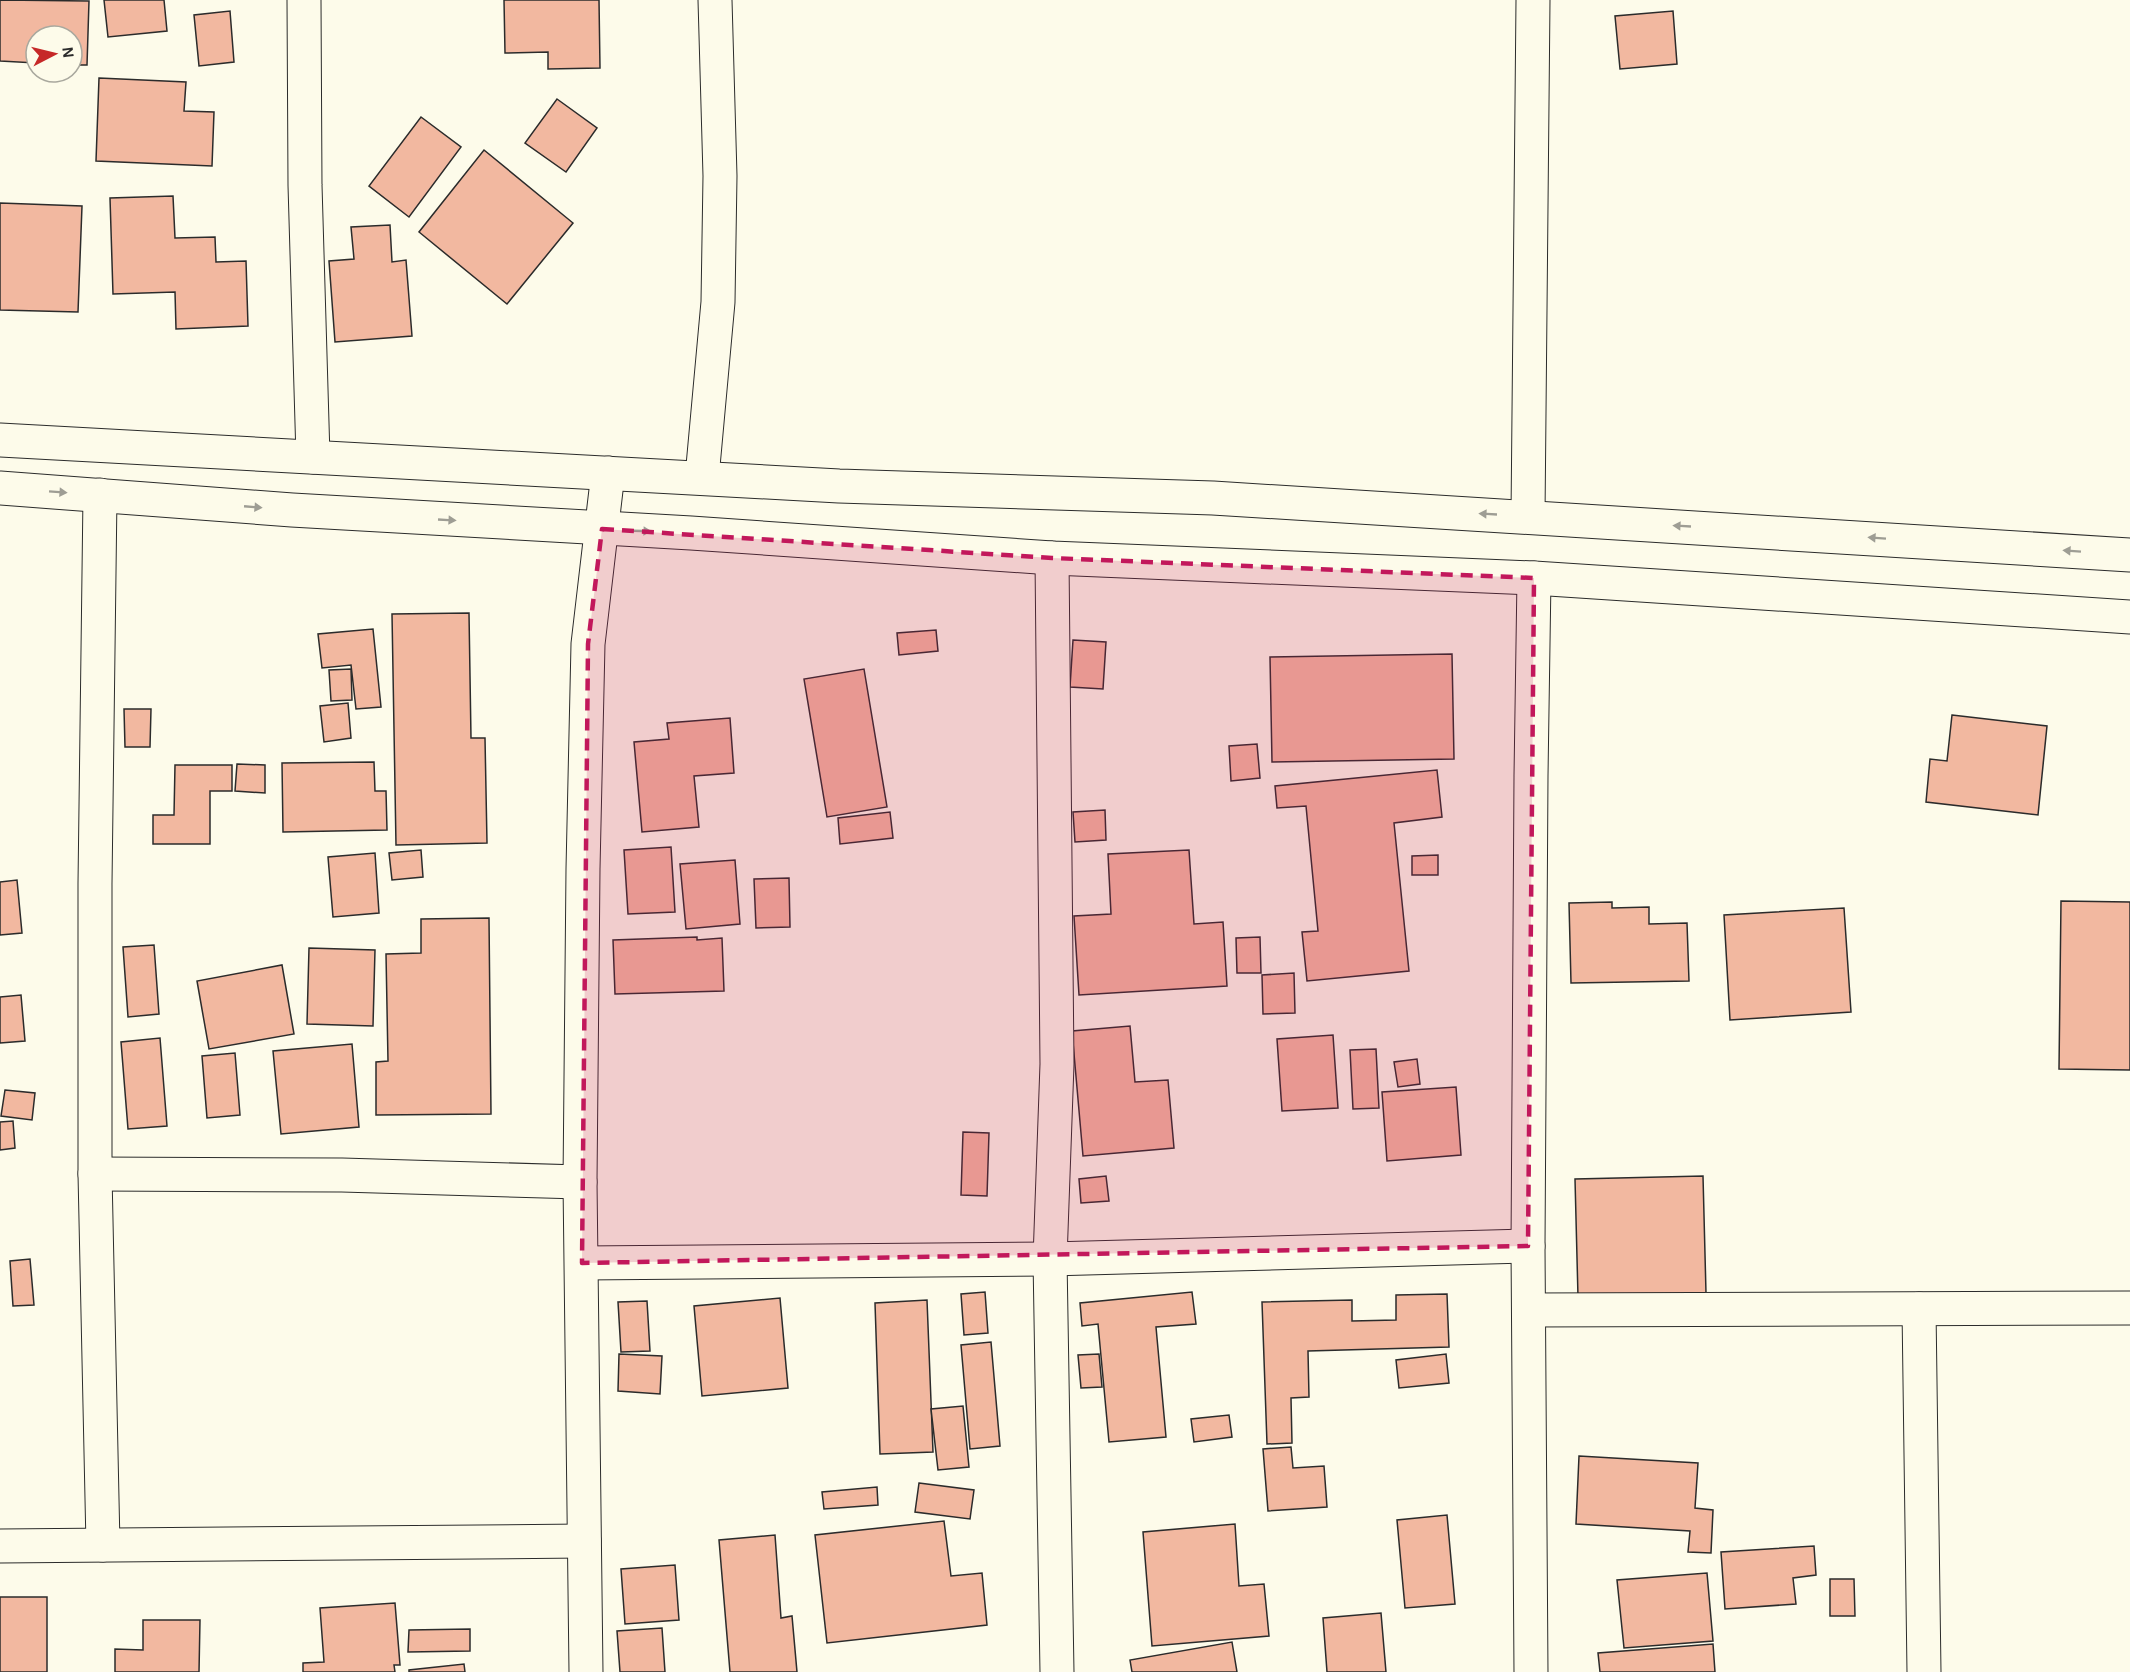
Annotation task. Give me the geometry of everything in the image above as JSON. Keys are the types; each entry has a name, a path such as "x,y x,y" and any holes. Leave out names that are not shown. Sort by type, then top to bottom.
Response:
{"street":[{"path":"304,0 305,185 313,457"},
{"path":"702,477 718,302 720,176 715,0"},
{"path":"1528,516 1533,0"},
{"path":"0,440 839,486 1213,498 2130,555"},
{"path":"586,1672 580,1182 583,869 588,644 608,473"},
{"path":"0,488 291,510 691,533 1052,558 1534,578 2130,617"},
{"path":"100,495 95,884 95,1174 103,1545"},
{"path":"1052,558 1057,1064 1050,1259 1057,1672"},
{"path":"1531,1672 1528,1246 1534,578"},
{"path":"95,1174 342,1175 580,1182"},
{"path":"582,1263 1050,1259 1528,1246"},
{"path":"1529,1310 2130,1308"},
{"path":"1919,1309 1924,1672"},
{"path":"0,1546 584,1541"}],"highlighted area":[{"path":"602,529 1052,558 1534,578 1528,1246 582,1263 588,644"}],"building":[{"path":"0,0 89,1 87,65 84,65 84,24 24,24 24,62 0,61"},
{"path":"104,0 164,0 167,31 108,37"},
{"path":"504,0 599,0 600,68 548,69 548,52 505,53"},
{"path":"230,11 234,62 199,66 194,15"},
{"path":"1673,11 1677,64 1620,69 1615,16"},
{"path":"99,78 186,82 184,111 214,112 212,166 96,161"},
{"path":"557,99 597,128 566,172 525,143"},
{"path":"421,117 461,147 409,217 369,186"},
{"path":"484,150 573,223 507,304 419,232"},
{"path":"173,196 175,238 215,237 216,262 246,261 248,326 176,329 175,292 113,294 110,198"},
{"path":"0,203 82,206 78,312 0,310"},
{"path":"390,225 392,262 406,260 412,336 335,342 329,261 354,259 351,227"},
{"path":"469,613 471,738 485,738 487,843 396,845 392,614"},
{"path":"373,629 381,707 356,709 351,665 322,668 318,634"},
{"path":"936,630 938,651 899,655 897,633"},
{"path":"1073,640 1106,642 1103,689 1070,687"},
{"path":"1452,654 1454,759 1272,762 1270,657"},
{"path":"351,669 352,700 331,701 329,670"},
{"path":"864,669 887,807 827,817 804,679"},
{"path":"348,703 351,738 324,742 320,706"},
{"path":"124,709 151,709 150,747 125,747"},
{"path":"1952,715 2047,726 2038,815 1926,802 1930,759 1947,761"},
{"path":"730,718 734,773 694,776 699,827 642,832 634,742 669,739 667,723"},
{"path":"1257,744 1260,778 1231,781 1229,746"},
{"path":"374,762 375,791 386,791 387,830 283,832 282,763"},
{"path":"237,764 265,765 265,793 235,791"},
{"path":"175,765 232,765 232,791 210,791 210,844 153,844 153,815 174,815"},
{"path":"1437,770 1442,817 1394,823 1409,971 1307,981 1302,932 1318,931 1306,806 1277,808 1275,786"},
{"path":"1105,810 1106,840 1075,842 1073,812"},
{"path":"890,812 893,838 840,844 838,818"},
{"path":"671,847 675,912 628,914 624,850"},
{"path":"421,850 423,877 392,880 389,853"},
{"path":"1189,850 1194,924 1223,922 1227,986 1079,995 1074,916 1111,914 1108,854"},
{"path":"375,853 379,913 333,917 328,857"},
{"path":"1438,855 1438,875 1412,875 1412,856"},
{"path":"735,860 740,924 686,929 680,864"},
{"path":"789,878 790,927 756,928 754,879"},
{"path":"17,880 22,933 0,935 0,882"},
{"path":"2061,901 2130,902 2130,1070 2059,1069"},
{"path":"1612,902 1612,908 1649,907 1649,924 1687,923 1689,981 1571,983 1569,903"},
{"path":"1844,908 1851,1012 1730,1020 1724,915"},
{"path":"489,918 491,1114 376,1115 376,1062 388,1061 386,954 421,953 421,919"},
{"path":"697,937 697,940 722,938 724,991 615,994 613,940"},
{"path":"1260,937 1261,973 1237,973 1236,938"},
{"path":"154,945 159,1014 128,1017 123,947"},
{"path":"309,948 375,950 373,1026 307,1024"},
{"path":"282,965 294,1034 209,1049 197,981"},
{"path":"1294,973 1295,1013 1263,1014 1262,975"},
{"path":"21,995 25,1041 0,1043 0,997"},
{"path":"1130,1026 1135,1082 1168,1080 1174,1148 1083,1156 1072,1031"},
{"path":"1333,1035 1338,1108 1282,1111 1277,1039"},
{"path":"160,1038 167,1126 128,1129 121,1042"},
{"path":"352,1044 359,1127 281,1134 273,1051"},
{"path":"1376,1049 1379,1108 1353,1109 1350,1050"},
{"path":"235,1053 240,1115 207,1118 202,1056"},
{"path":"1417,1059 1420,1084 1398,1087 1394,1062"},
{"path":"1456,1087 1461,1155 1387,1161 1382,1092"},
{"path":"5,1090 35,1093 32,1120 1,1116"},
{"path":"13,1121 15,1148 0,1150 0,1122"},
{"path":"963,1132 989,1133 987,1196 961,1195"},
{"path":"1106,1176 1109,1201 1081,1203 1079,1179"},
{"path":"1703,1176 1706,1293 1578,1297 1575,1179"},
{"path":"30,1259 34,1305 13,1306 10,1261"},
{"path":"985,1292 988,1333 964,1335 961,1294"},
{"path":"1192,1292 1196,1324 1156,1327 1166,1437 1109,1442 1098,1324 1082,1326 1080,1303"},
{"path":"1447,1294 1449,1347 1308,1351 1309,1397 1291,1398 1292,1443 1267,1444 1262,1302 1352,1300 1352,1321 1396,1320 1396,1295"},
{"path":"780,1298 788,1388 702,1396 694,1306"},
{"path":"927,1300 933,1452 880,1454 875,1303"},
{"path":"647,1301 650,1351 621,1352 618,1302"},
{"path":"991,1342 1000,1446 970,1449 961,1345"},
{"path":"619,1354 662,1356 660,1394 618,1391"},
{"path":"1099,1354 1102,1387 1081,1388 1078,1355"},
{"path":"1446,1354 1449,1383 1399,1388 1396,1360"},
{"path":"963,1406 969,1467 938,1470 931,1409"},
{"path":"1229,1415 1232,1437 1194,1442 1191,1419"},
{"path":"1291,1447 1293,1468 1324,1466 1327,1507 1268,1511 1263,1449"},
{"path":"1579,1456 1698,1463 1695,1508 1713,1510 1711,1553 1688,1552 1690,1531 1576,1524"},
{"path":"919,1483 974,1490 970,1519 915,1512"},
{"path":"877,1487 878,1505 824,1509 822,1492"},
{"path":"1447,1515 1455,1604 1405,1608 1397,1520"},
{"path":"944,1521 951,1576 982,1573 987,1625 827,1643 815,1535"},
{"path":"1235,1524 1239,1586 1264,1584 1269,1636 1152,1646 1143,1532"},
{"path":"775,1535 781,1618 792,1616 797,1672 730,1672 719,1540"},
{"path":"1814,1546 1816,1575 1793,1578 1796,1604 1725,1609 1721,1552"},
{"path":"675,1565 679,1620 625,1624 621,1569"},
{"path":"1707,1573 1713,1641 1624,1648 1617,1580"},
{"path":"1830,1579 1854,1579 1855,1616 1830,1616"},
{"path":"0,1597 47,1597 47,1672 0,1672"},
{"path":"395,1603 400,1665 394,1665 395,1672 303,1672 303,1663 324,1662 320,1608"},
{"path":"1381,1613 1386,1672 1327,1672 1323,1618"},
{"path":"143,1620 200,1620 199,1672 115,1672 115,1649 143,1650"},
{"path":"662,1628 665,1672 620,1672 617,1631"},
{"path":"470,1629 470,1651 408,1652 409,1630"},
{"path":"1232,1642 1237,1672 1132,1672 1130,1660"},
{"path":"1713,1644 1715,1672 1600,1672 1598,1653"},
{"path":"464,1664 465,1672 409,1672 409,1670"}]}
